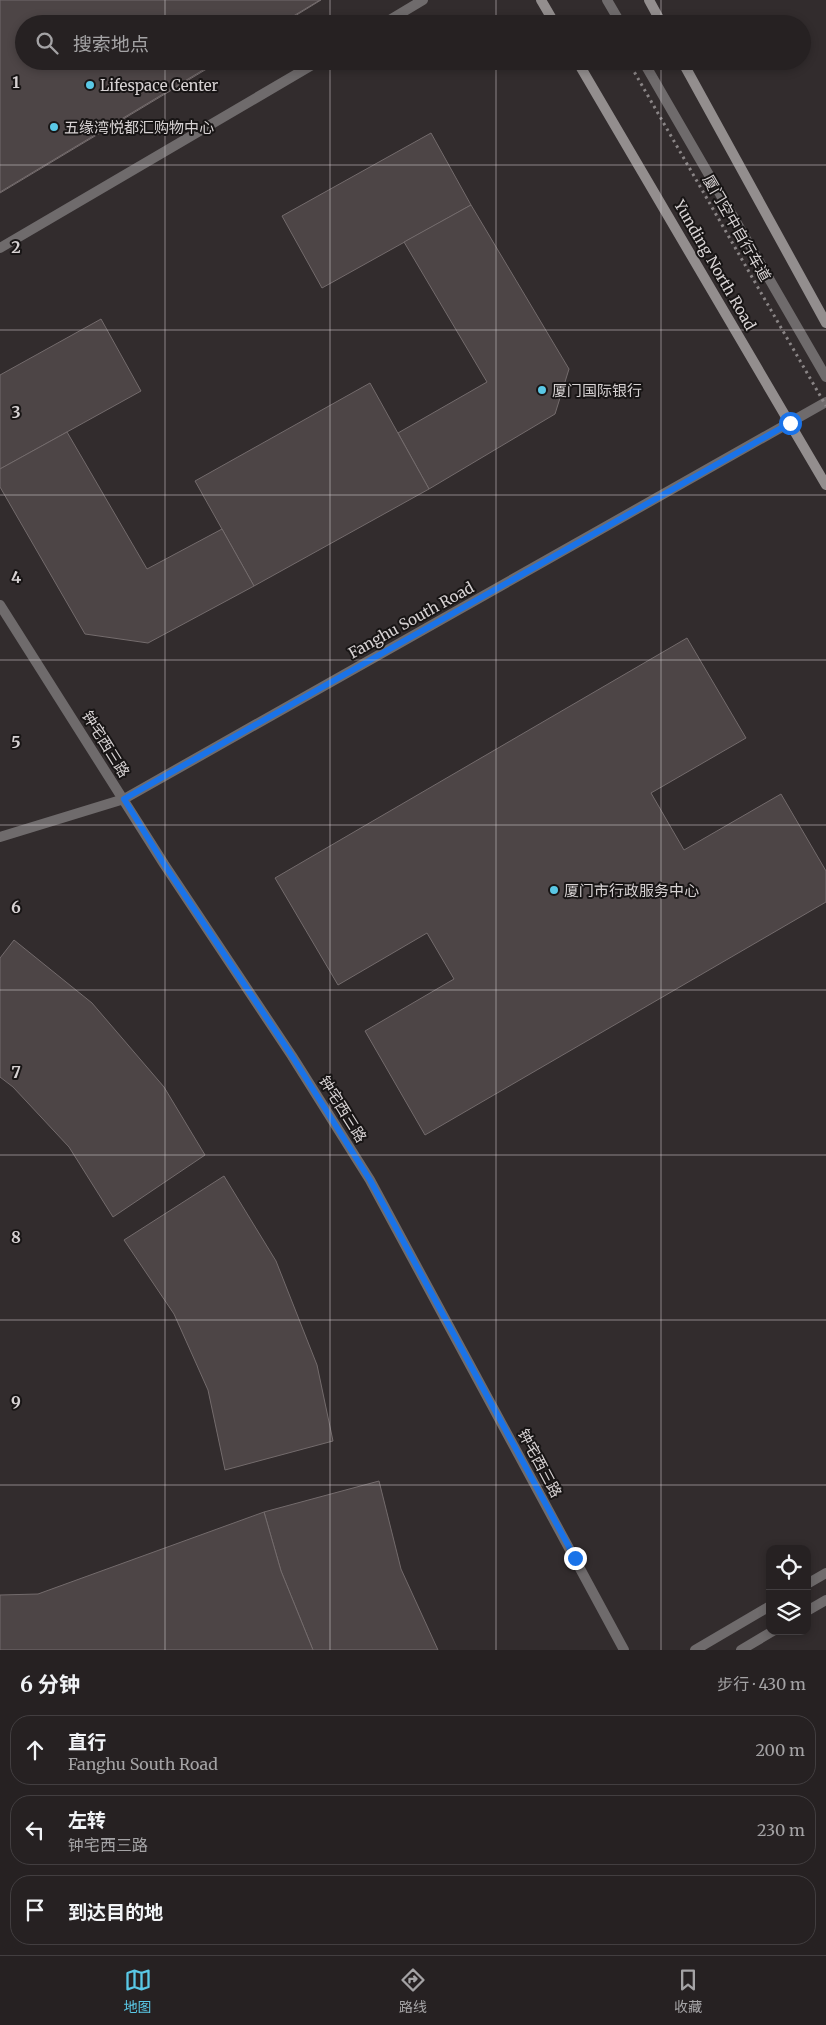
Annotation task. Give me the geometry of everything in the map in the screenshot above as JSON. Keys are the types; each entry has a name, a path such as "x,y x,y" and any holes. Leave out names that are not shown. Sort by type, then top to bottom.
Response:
{"main road":[{"path":"541,0 550,15"},
{"path":"649,0 657,15"},
{"name":"Yunding North Road","path":"582,70 826,484"},
{"path":"687,70 826,323"}],"street":[{"path":"398,15 423,0"},
{"path":"607,0 616,15"},
{"path":"0,248 304,70"},
{"path":"648,70 826,377"},
{"name":"Fanghu South Road","path":"0,837 124,799 826,402"},
{"name":"钟宅西三路","path":"0,605 164,864 292,1056 370,1180 624,1650"},
{"path":"811,1582 826,1573"},
{"path":"811,1609 826,1600"},
{"path":"695,1650 766,1608"},
{"path":"742,1650 766,1635"}],"path":[{"name":"厦门空中自行车道","path":"633,70 826,406"}],"building":[{"name":"Lifespace Center","path":"0,0 321,0 297,15 15,15 15,70 205,70 0,193"},
{"name":"Lifespace Center","path":"0,0 320,0 295,15 15,15 15,70 203,70 0,192"},
{"path":"431,133 471,205 322,288 282,216"},
{"path":"471,205 569,369 555,414 429,489 398,433 487,382 404,242"},
{"path":"101,319 141,391 0,469 0,375"},
{"path":"370,383 429,489 254,586 195,481"},
{"path":"67,432 147,569 222,529 254,586 148,643 85,634 0,487 0,469"},
{"name":"厦门市行政服务中心","path":"687,638 746,738 651,793 684,850 781,794 826,871 826,902 425,1135 365,1031 454,979 427,933 338,985 275,878"},
{"path":"14,940 92,1003 164,1087 205,1155 113,1217 69,1147 13,1087 0,1077 0,958"},
{"path":"224,1176 276,1261 317,1365 333,1441 225,1470 208,1390 174,1314 124,1240"},
{"path":"379,1481 401,1569 438,1650 313,1650 281,1571 264,1512"},
{"path":"264,1512 281,1571 313,1650 0,1650 0,1595 38,1594"}],"place":[{"name":"Lifespace Center","path":"90,85"},
{"name":"五缘湾悦都汇购物中心","path":"54,127"},
{"name":"厦门国际银行","path":"542,390"},
{"name":"厦门市行政服务中心","path":"554,890"}],"route":[{"path":"575,1558 370,1180 292,1056 164,864 124,799 790,423"}]}
